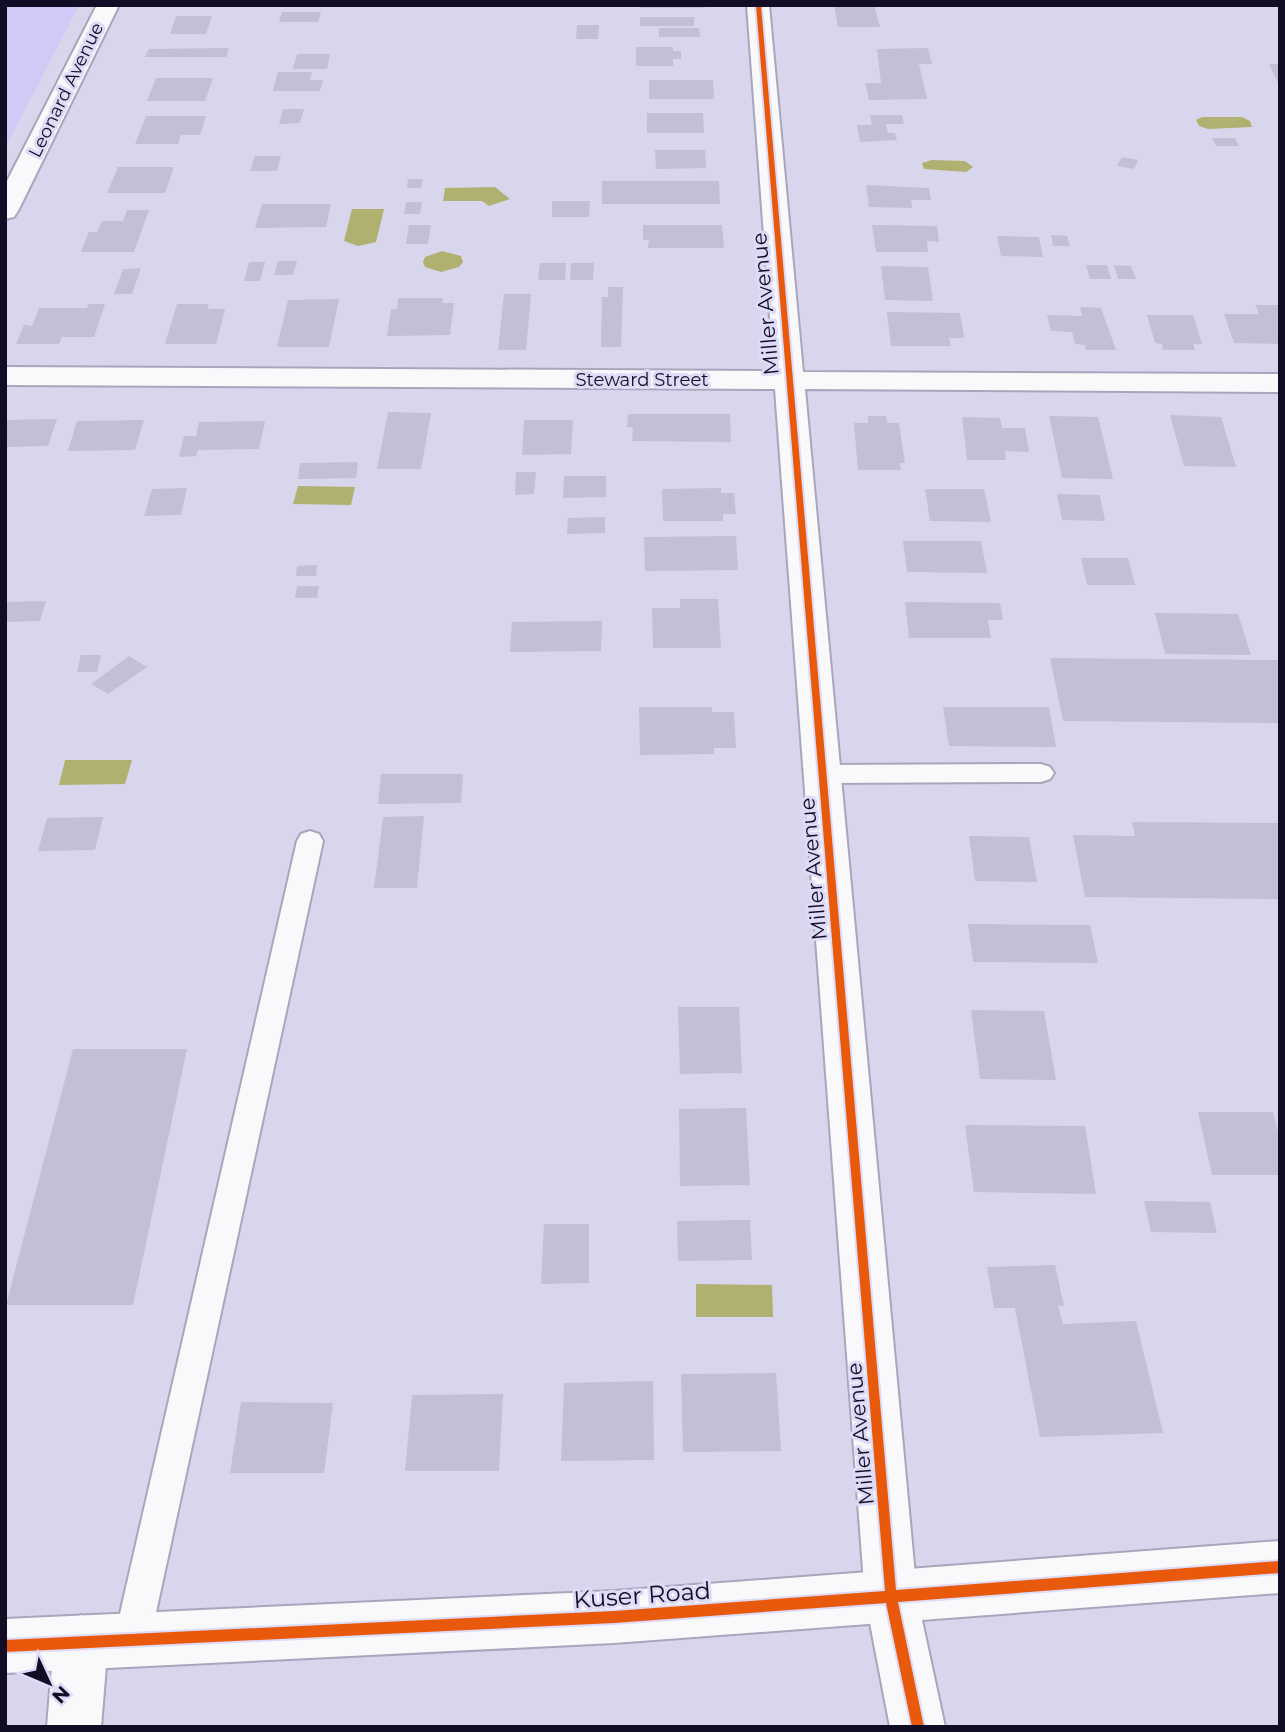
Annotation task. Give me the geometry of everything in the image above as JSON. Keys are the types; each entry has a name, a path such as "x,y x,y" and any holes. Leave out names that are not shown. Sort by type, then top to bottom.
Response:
{"street":[{"name":"Leonard Avenue","path":"5,211 108,5"},
{"name":"Miller Avenue","path":"758,5 891,1597 918,1727"},
{"name":"Steward Street","path":"5,376 1280,383"},
{"name":"Kuser Road","path":"5,1646 614,1617 1280,1567"},
{"path":"74,1727 106,1641"}],"lane":[{"path":"822,774 1041,774"},
{"path":"106,1641 310,841"}],"shaded area":[{"path":"5,5 79,5 5,148"},
{"path":"1202,117 1242,117 1250,121 1252,127 1208,129 1199,126 1196,120"},
{"path":"932,160 965,161 973,167 966,172 924,169 922,163"},
{"path":"495,187 510,199 489,206 482,201 443,201 445,188"},
{"path":"352,209 384,209 376,242 358,246 344,241"},
{"path":"442,251 461,256 463,262 459,267 441,272 425,267 425,257"},
{"path":"298,486 355,487 351,505 293,504"},
{"path":"65,760 132,760 125,784 59,785"},
{"path":"696,1284 772,1285 773,1317 696,1317"}],"building":[{"path":"640,5 705,5 705,8 640,8"},
{"path":"834,5 874,5 880,27 838,27"},
{"path":"282,12 321,12 318,22 279,22"},
{"path":"176,16 212,16 206,34 170,34"},
{"path":"640,17 694,17 694,26 640,26"},
{"path":"577,25 599,25 598,39 576,39"},
{"path":"659,28 699,28 700,37 659,37"},
{"path":"636,47 673,47 673,51 681,51 681,59 673,59 673,66 636,66"},
{"path":"229,48 226,57 145,57 149,49"},
{"path":"928,48 932,64 919,64 927,99 869,100 865,83 881,83 877,49"},
{"path":"297,54 330,54 327,69 293,69"},
{"path":"1269,64 1280,64 1280,83 1278,83"},
{"path":"278,72 312,72 310,80 323,80 320,91 273,91"},
{"path":"156,78 213,78 205,101 147,101"},
{"path":"649,80 713,80 714,99 649,99"},
{"path":"283,109 304,109 300,123 279,124"},
{"path":"647,113 703,113 704,133 647,133"},
{"path":"870,115 902,115 904,124 886,124 888,133 895,133 897,140 860,142 857,125 872,125"},
{"path":"146,116 206,116 200,135 181,135 178,144 135,144"},
{"path":"1212,138 1235,138 1239,146 1216,146"},
{"path":"655,150 705,150 706,168 656,169"},
{"path":"255,156 281,156 277,171 250,171"},
{"path":"1122,157 1138,160 1134,169 1117,166"},
{"path":"118,167 174,167 165,193 107,193"},
{"path":"408,179 423,179 421,188 407,188"},
{"path":"602,181 719,181 720,204 602,204"},
{"path":"866,185 929,188 931,200 911,200 912,208 869,207"},
{"path":"552,201 590,201 589,217 552,217"},
{"path":"406,202 422,202 420,214 404,214"},
{"path":"262,204 331,204 326,227 255,228"},
{"path":"127,210 149,210 134,252 81,252 89,232 97,232 102,221 123,221"},
{"path":"409,225 431,225 428,244 406,244"},
{"path":"643,225 722,225 724,248 648,248 649,240 643,240"},
{"path":"872,225 937,226 939,242 927,241 928,252 876,252"},
{"path":"1051,235 1067,236 1070,246 1053,246"},
{"path":"997,236 1039,237 1043,257 1001,256"},
{"path":"278,261 297,261 293,275 274,275"},
{"path":"249,262 265,262 260,281 244,281"},
{"path":"540,263 566,263 565,280 538,280"},
{"path":"571,263 594,263 593,280 570,280"},
{"path":"1086,265 1107,265 1111,279 1090,279"},
{"path":"1114,265 1131,266 1136,279 1118,279"},
{"path":"881,266 928,267 933,301 885,300"},
{"path":"141,268 132,294 114,294 123,269"},
{"path":"608,287 623,287 621,347 601,347 602,297 608,297"},
{"path":"504,294 531,294 526,350 498,350"},
{"path":"398,298 443,298 442,303 454,303 450,335 387,336 391,309 397,309"},
{"path":"339,299 329,347 277,347 288,300"},
{"path":"88,304 105,304 94,337 62,337 59,344 16,344 24,325 32,326 39,308 87,308"},
{"path":"177,304 209,304 207,309 225,309 216,344 165,344"},
{"path":"1255,305 1280,305 1280,344 1234,343 1224,314 1259,314"},
{"path":"1080,307 1101,308 1116,350 1086,350 1085,345 1075,344 1072,332 1051,331 1047,315 1082,316"},
{"path":"887,312 960,313 964,338 949,338 951,346 891,346"},
{"path":"1147,315 1193,315 1202,344 1193,344 1195,350 1163,350 1162,344 1155,343"},
{"path":"388,412 431,413 421,469 377,469"},
{"path":"628,414 730,414 731,442 632,441 633,427 627,427"},
{"path":"1170,415 1221,417 1236,467 1184,466"},
{"path":"868,416 886,416 887,423 899,423 905,463 900,463 901,470 858,470 854,423 868,423"},
{"path":"1049,416 1098,417 1113,479 1062,478"},
{"path":"962,417 1000,418 1002,428 1025,428 1029,452 1005,451 1006,460 967,460"},
{"path":"57,419 48,446 5,447 5,420"},
{"path":"144,420 135,450 68,451 77,421"},
{"path":"524,420 573,420 571,454 522,455"},
{"path":"265,421 259,449 198,450 196,456 179,457 184,436 196,436 199,422"},
{"path":"358,462 356,478 298,479 300,463"},
{"path":"516,472 536,472 534,494 515,495"},
{"path":"564,476 606,476 606,497 563,498"},
{"path":"187,488 181,515 144,516 152,489"},
{"path":"721,488 721,493 734,493 736,514 723,514 723,521 663,521 662,489"},
{"path":"925,489 984,489 991,522 930,521"},
{"path":"1057,494 1100,495 1105,521 1062,520"},
{"path":"605,517 605,533 567,534 568,518"},
{"path":"736,536 738,570 645,571 644,537"},
{"path":"903,541 981,541 987,573 907,572"},
{"path":"1081,558 1128,558 1135,585 1087,585"},
{"path":"317,565 316,576 296,576 297,566"},
{"path":"297,586 319,586 317,598 295,598"},
{"path":"680,599 718,599 721,648 653,648 652,608 680,608"},
{"path":"46,601 40,621 5,622 5,602"},
{"path":"905,602 1000,603 1003,620 988,620 991,638 909,638"},
{"path":"1155,613 1238,614 1251,655 1165,654"},
{"path":"602,621 601,651 510,652 512,622"},
{"path":"81,655 101,655 97,672 77,672"},
{"path":"129,656 147,667 108,694 91,684"},
{"path":"1050,658 1280,660 1280,723 1063,721"},
{"path":"639,707 712,707 712,712 734,712 736,748 714,748 714,754 640,755"},
{"path":"943,707 1049,707 1056,747 949,746"},
{"path":"381,774 463,774 461,803 378,804"},
{"path":"424,816 417,888 374,888 383,817"},
{"path":"103,817 95,850 38,851 47,818"},
{"path":"1132,822 1280,823 1280,899 1085,897 1073,835 1135,836"},
{"path":"969,836 1029,837 1037,882 975,881"},
{"path":"968,924 1090,925 1098,963 973,962"},
{"path":"678,1007 739,1007 742,1073 680,1074"},
{"path":"971,1010 1044,1011 1056,1080 980,1079"},
{"path":"73,1049 187,1049 133,1305 6,1305"},
{"path":"746,1108 750,1185 680,1186 679,1109"},
{"path":"1198,1112 1273,1112 1280,1140 1280,1175 1212,1175"},
{"path":"965,1125 1085,1126 1096,1194 974,1192"},
{"path":"1144,1201 1210,1202 1217,1233 1151,1232"},
{"path":"750,1220 752,1260 678,1261 677,1221"},
{"path":"544,1224 589,1224 589,1283 541,1284"},
{"path":"1055,1265 1064,1306 1058,1306 1063,1324 1136,1321 1163,1433 1040,1437 1015,1308 994,1308 987,1267"},
{"path":"776,1373 781,1451 683,1452 681,1374"},
{"path":"653,1381 654,1460 561,1461 564,1383"},
{"path":"503,1394 499,1471 405,1471 412,1395"},
{"path":"241,1402 333,1403 324,1473 230,1473"}],"cycle path":[{"path":"758,5 891,1597 918,1727"},
{"path":"5,1646 614,1617 1280,1567"}]}
